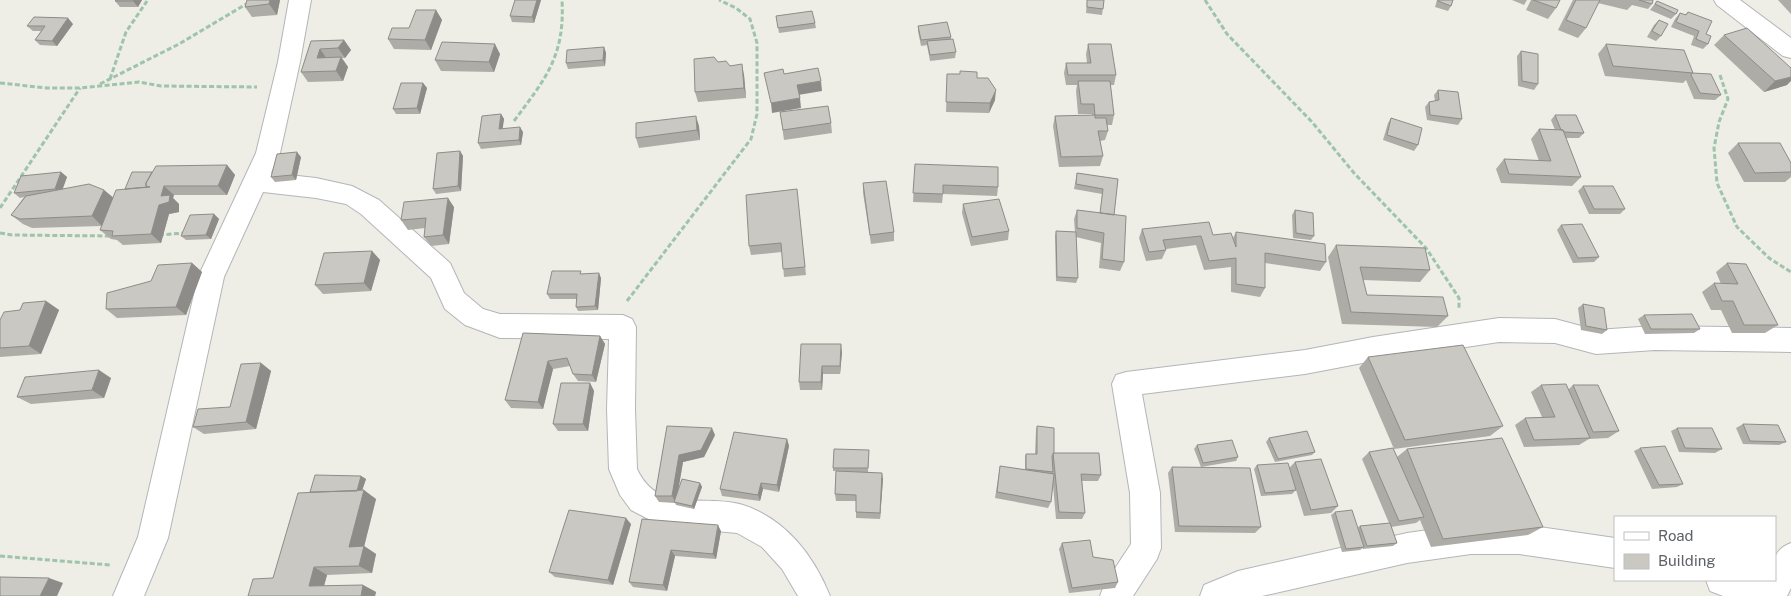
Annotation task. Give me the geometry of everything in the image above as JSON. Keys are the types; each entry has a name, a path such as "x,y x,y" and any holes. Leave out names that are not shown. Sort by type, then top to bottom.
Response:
{"street":[{"path":"128,596 153,538 211,277 268,153 300,0"},
{"path":"1725,0 1791,50"},
{"path":"255,181 316,188 352,196 370,207 441,271 454,301 474,317 500,326 623,327 621,409 623,469 630,485 641,500 662,512 741,519 773,538 793,558 815,596"},
{"path":"1115,596 1146,548 1145,493 1126,384 1305,362 1372,349 1499,330 1555,331 1596,342 1655,338 1763,342 1791,340"},
{"path":"1215,596 1238,586 1407,548 1471,539 1519,539 1614,553"},
{"path":"1724,581 1770,595 1791,558"}],"path":[{"path":"97,86 179,44 253,0"},
{"path":"514,120 548,73 559,50 563,17 562,0"},
{"path":"614,327 620,310 751,139 757,114 757,43 750,19 736,8 719,0"},
{"path":"1205,0 1233,40 1312,122 1354,173 1426,248 1460,298 1459,335"},
{"path":"110,78 126,32 147,1"},
{"path":"1720,76 1728,99 1719,122 1714,148 1717,183 1737,227 1768,258 1791,272"},
{"path":"0,83 47,88 80,88 138,82 161,86 283,88"},
{"path":"0,208 80,88"},
{"path":"0,233 12,235 114,236"},
{"path":"152,236 188,233"},
{"path":"0,556 141,568"}],"building":[{"path":"116,0 134,0 115,1"},
{"path":"247,0 270,0 269,4 245,7"},
{"path":"515,0 537,0 532,17 510,16"},
{"path":"1087,0 1104,0 1103,9 1087,7"},
{"path":"1438,0 1453,0 1451,6"},
{"path":"1533,0 1560,0 1556,8"},
{"path":"1576,0 1600,0 1586,28 1566,20"},
{"path":"1639,0 1653,0 1652,4"},
{"path":"1657,1 1678,10 1676,14 1655,4"},
{"path":"416,10 436,10 425,40 388,39 392,28 409,28"},
{"path":"812,11 815,23 778,28 776,16"},
{"path":"1688,12 1712,21 1706,34 1711,36 1708,44 1696,39 1699,31 1676,22 1680,13 1686,15"},
{"path":"34,17 68,18 52,41 35,40 45,26 27,26"},
{"path":"1659,20 1668,24 1661,36 1652,31"},
{"path":"947,22 951,37 921,40 918,26"},
{"path":"1747,28 1791,68 1791,77 1775,81 1724,35"},
{"path":"953,39 956,52 930,55 927,41"},
{"path":"344,40 338,48 320,49 317,58 341,57 336,71 301,72 311,41"},
{"path":"442,42 495,44 489,62 435,60"},
{"path":"1088,44 1111,44 1116,75 1068,75 1066,63 1091,63"},
{"path":"1606,44 1684,50 1693,73 1613,66"},
{"path":"604,47 603,60 566,63 567,50"},
{"path":"1521,51 1538,54 1538,84 1522,81"},
{"path":"714,57 718,62 726,61 730,66 742,64 744,88 695,92 694,59"},
{"path":"818,68 821,81 797,85 800,98 771,103 764,73 783,69 784,74"},
{"path":"960,71 977,72 977,78 988,78 996,90 990,103 946,102 947,74 960,74"},
{"path":"1692,73 1711,74 1721,95 1700,93 1691,75"},
{"path":"1078,81 1110,81 1114,115 1095,115 1094,104 1081,104"},
{"path":"401,83 423,83 417,108 393,109"},
{"path":"1438,90 1458,92 1462,119 1430,115 1429,102 1439,100"},
{"path":"828,106 831,123 783,130 780,112"},
{"path":"501,114 499,129 520,127 519,140 478,143 482,116"},
{"path":"1095,115 1095,118 1106,118 1108,131 1098,131 1103,156 1061,157 1055,116"},
{"path":"1555,115 1576,115 1584,133 1564,132 1561,130"},
{"path":"696,116 697,130 636,138 636,123"},
{"path":"1391,118 1422,128 1418,145 1387,135"},
{"path":"1539,129 1563,130 1581,177 1509,174 1504,159 1551,161"},
{"path":"1738,143 1780,143 1791,163 1791,172 1755,173"},
{"path":"460,151 458,186 433,189 437,153"},
{"path":"297,152 292,175 271,177 277,154"},
{"path":"915,164 998,167 998,187 943,185 943,194 913,193"},
{"path":"227,165 218,186 164,186 161,196 170,195 169,202 159,205 151,234 112,236 113,231 100,230 116,190 150,187 146,186 146,183 156,166"},
{"path":"61,172 55,189 14,193 21,176"},
{"path":"132,172 152,172 146,183 147,187 125,189"},
{"path":"1077,173 1118,179 1114,215 1100,213 1103,189 1076,184"},
{"path":"886,181 894,232 870,235 863,183"},
{"path":"89,184 104,190 92,216 20,219 11,215 26,196"},
{"path":"1583,186 1613,186 1625,209 1594,209"},
{"path":"797,189 805,267 783,269 781,243 749,246 746,195"},
{"path":"448,198 443,235 424,237 426,218 401,220 404,202"},
{"path":"999,199 1009,231 972,237 963,204"},
{"path":"1077,210 1126,216 1124,262 1102,259 1104,233 1077,228"},
{"path":"1295,210 1313,213 1314,236 1296,233"},
{"path":"214,214 206,235 181,236 190,215"},
{"path":"1209,222 1213,235 1231,233 1236,247 1236,232 1325,244 1326,262 1265,253 1265,288 1236,284 1236,258 1209,261 1201,236 1163,240 1166,250 1149,252 1142,229"},
{"path":"1582,224 1599,257 1578,258 1561,225"},
{"path":"1056,231 1076,232 1078,278 1057,277"},
{"path":"1336,245 1425,248 1430,270 1360,267 1367,295 1443,297 1448,316 1351,312"},
{"path":"372,251 364,283 315,285 324,253"},
{"path":"192,263 176,307 106,309 107,293 151,281 158,265"},
{"path":"1727,263 1746,264 1778,325 1744,325 1733,301 1722,301 1714,283 1738,284"},
{"path":"552,271 581,271 580,274 599,273 595,306 576,307 577,294 547,294"},
{"path":"46,301 29,346 0,348 0,320 4,312 20,310 23,303"},
{"path":"1583,304 1604,308 1607,330 1586,326"},
{"path":"1692,314 1700,329 1651,329 1644,315"},
{"path":"523,333 600,336 592,375 573,374 567,358 548,361 538,402 505,400"},
{"path":"801,344 841,344 840,366 822,366 821,382 799,382"},
{"path":"1463,345 1503,426 1405,440 1368,357"},
{"path":"261,363 246,422 193,427 198,409 230,407 241,364"},
{"path":"99,370 92,390 17,397 25,377"},
{"path":"561,383 590,383 583,424 553,424"},
{"path":"1566,384 1590,438 1534,440 1525,418 1555,417 1541,385"},
{"path":"1573,385 1598,385 1619,431 1593,432"},
{"path":"1743,424 1778,425 1786,442 1750,441"},
{"path":"667,426 712,428 701,450 679,455 672,496 655,496"},
{"path":"1037,426 1054,428 1053,472 1026,469 1026,454 1037,454"},
{"path":"1677,428 1712,428 1722,449 1685,448"},
{"path":"1307,431 1315,452 1278,459 1269,438"},
{"path":"734,432 787,439 777,485 761,483 758,495 720,489"},
{"path":"1502,438 1543,527 1443,539 1407,449"},
{"path":"1232,440 1238,457 1203,463 1197,445"},
{"path":"1665,446 1683,484 1659,485 1640,448"},
{"path":"1393,448 1424,517 1399,521 1369,452"},
{"path":"834,449 869,450 868,468 833,468"},
{"path":"1053,453 1099,453 1101,475 1081,474 1085,513 1059,512"},
{"path":"1321,459 1338,506 1311,510 1295,462"},
{"path":"1288,463 1296,490 1265,493 1257,465"},
{"path":"1000,466 1054,474 1051,502 997,492"},
{"path":"1172,467 1250,468 1261,527 1179,526"},
{"path":"836,471 882,473 880,513 856,512 856,495 835,494"},
{"path":"315,475 361,476 357,491 310,492"},
{"path":"682,479 700,483 692,506 674,502"},
{"path":"364,490 349,547 364,546 359,566 314,567 309,586 363,585 361,596 248,596 253,579 273,578 298,493"},
{"path":"569,510 626,518 608,580 549,572"},
{"path":"1352,510 1364,547 1346,549 1335,512"},
{"path":"642,519 718,525 713,554 671,550 663,585 629,582"},
{"path":"1390,523 1397,543 1367,546 1360,526"},
{"path":"1090,540 1093,557 1113,560 1118,582 1072,588 1062,543"},
{"path":"0,577 49,578 40,596 0,596"}]}
